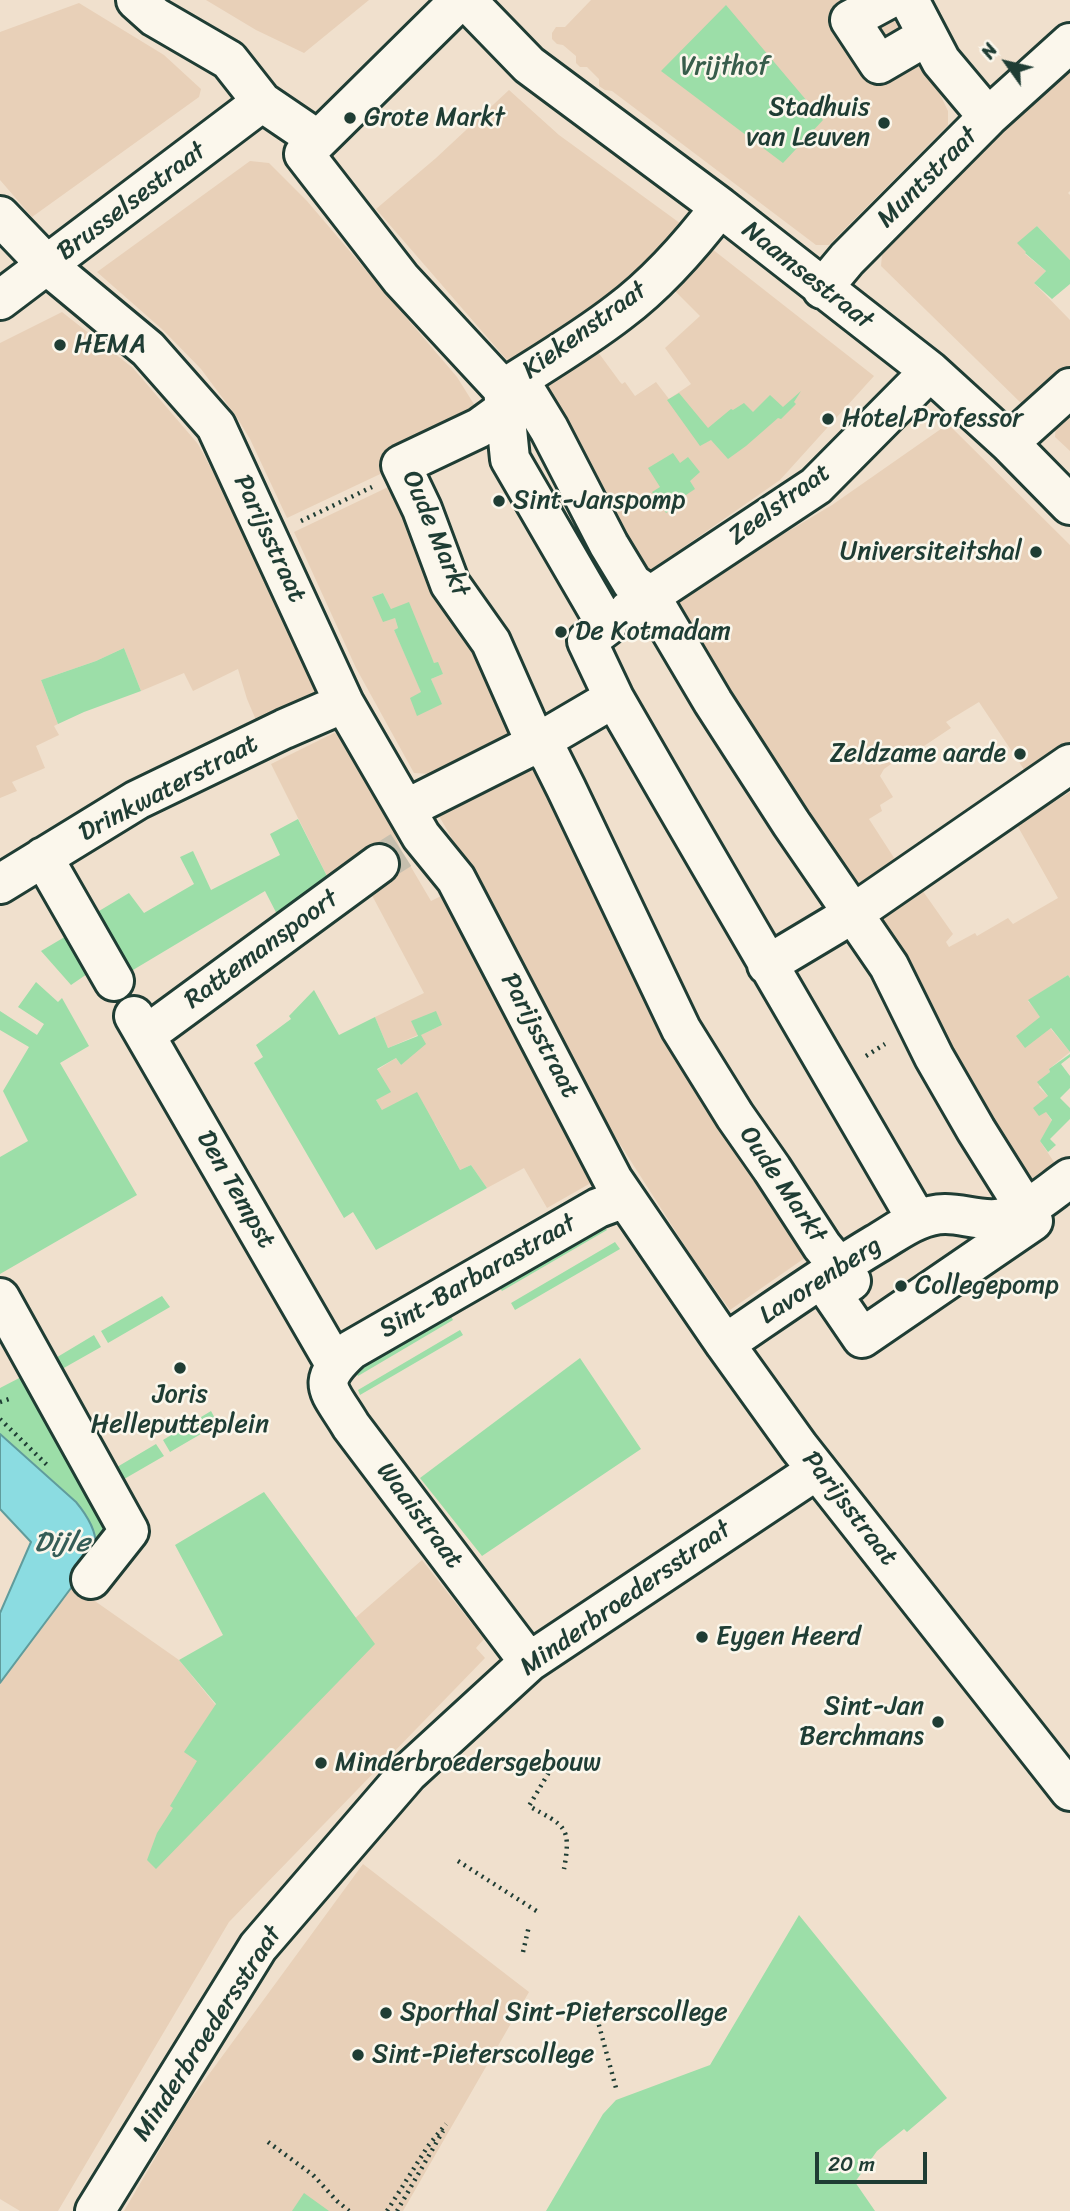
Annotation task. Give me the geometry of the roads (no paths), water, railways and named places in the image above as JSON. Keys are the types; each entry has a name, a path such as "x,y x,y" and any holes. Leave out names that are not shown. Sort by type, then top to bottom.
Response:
{"street":[{"path":"136,0 155,17 229,60 262,102 318,140"},
{"path":"460,0 303,154 364,234 504,399 510,459 607,626"},
{"name":"Naamsestraat","path":"466,0 529,65 720,207 930,371 1070,505"},
{"path":"887,0 850,20 879,64 928,36"},
{"path":"909,0 941,61 988,117"},
{"name":"Muntstraat","path":"822,289 847,259 988,117 1070,43"},
{"name":"Brusselsestraat","path":"0,300 262,102"},
{"name":"Kiekenstraat","path":"504,399 620,312 680,255 720,207"},
{"name":"Parijsstraat","path":"0,216 48,266 148,349 216,426 344,703 402,840 456,879 619,1189 725,1344 817,1470 1070,1791"},
{"name":"Zeelstraat","path":"649,595 816,486 930,371"},
{"path":"1004,439 1070,388"},
{"name":"Oude Markt","path":"527,393 632,583 649,595 783,812 890,966 934,1057 1033,1221 862,1338 832,1294 851,1281 822,1247 681,1029 551,758 529,728 491,642 450,584 422,509 404,472 401,464 479,428 504,399 527,393"},
{"path":"649,595 587,641 614,698 917,1220"},
{"path":"539,741 614,698"},
{"name":"Drinkwaterstraat","path":"0,884 137,800 344,703"},
{"name":"Rattemanspoort","path":"140,1026 539,741"},
{"path":"767,965 854,913 1070,764"},
{"path":"43,857 114,981"},
{"name":"Den Tempst","path":"140,1026 335,1364"},
{"path":"1027,1208 1070,1178"},
{"name":"Sint-Barbarastraat","path":"335,1364 351,1350 598,1208 619,1189"},
{"name":"Lavorenberg","path":"725,1344 838,1266 917,1220 953,1213 995,1219 1027,1208"},
{"path":"0,1298 129,1531 91,1579"},
{"name":"Waaistraat","path":"335,1364 328,1374 328,1388 351,1426 529,1662"},
{"name":"Minderbroedersstraat","path":"95,2211 258,1947 408,1773 529,1662 817,1470"}],"water":[{"name":"Dijle","path":"0,1434 76,1502 93,1529 96,1548 89,1564 0,1683 0,1613 31,1542 0,1509"}],"tunnel":[{"path":"379,864 401,850"}],"place":[{"name":"Grote Markt","path":"350,118"},
{"name":"Stadhuis van Leuven","path":"884,123"},
{"name":"HEMA","path":"60,345"},
{"name":"Hotel Professor","path":"828,419"},
{"name":"Sint-Janspomp","path":"499,501"},
{"name":"Universiteitshal","path":"1036,552"},
{"name":"De Kotmadam","path":"561,632"},
{"name":"Zeldzame aarde","path":"1020,754"},
{"name":"Collegepomp","path":"901,1286"},
{"name":"Joris Helleputteplein","path":"180,1368"},
{"name":"Eygen Heerd","path":"702,1637"},
{"name":"Sint-Jan Berchmans","path":"938,1722"},
{"name":"Minderbroedersgebouw","path":"321,1763"},
{"name":"Sporthal Sint-Pieterscollege","path":"386,2013"},
{"name":"Sint-Pieterscollege","path":"358,2055"}],"park label":[{"name":"Vrijthof","path":"725,67"}]}
